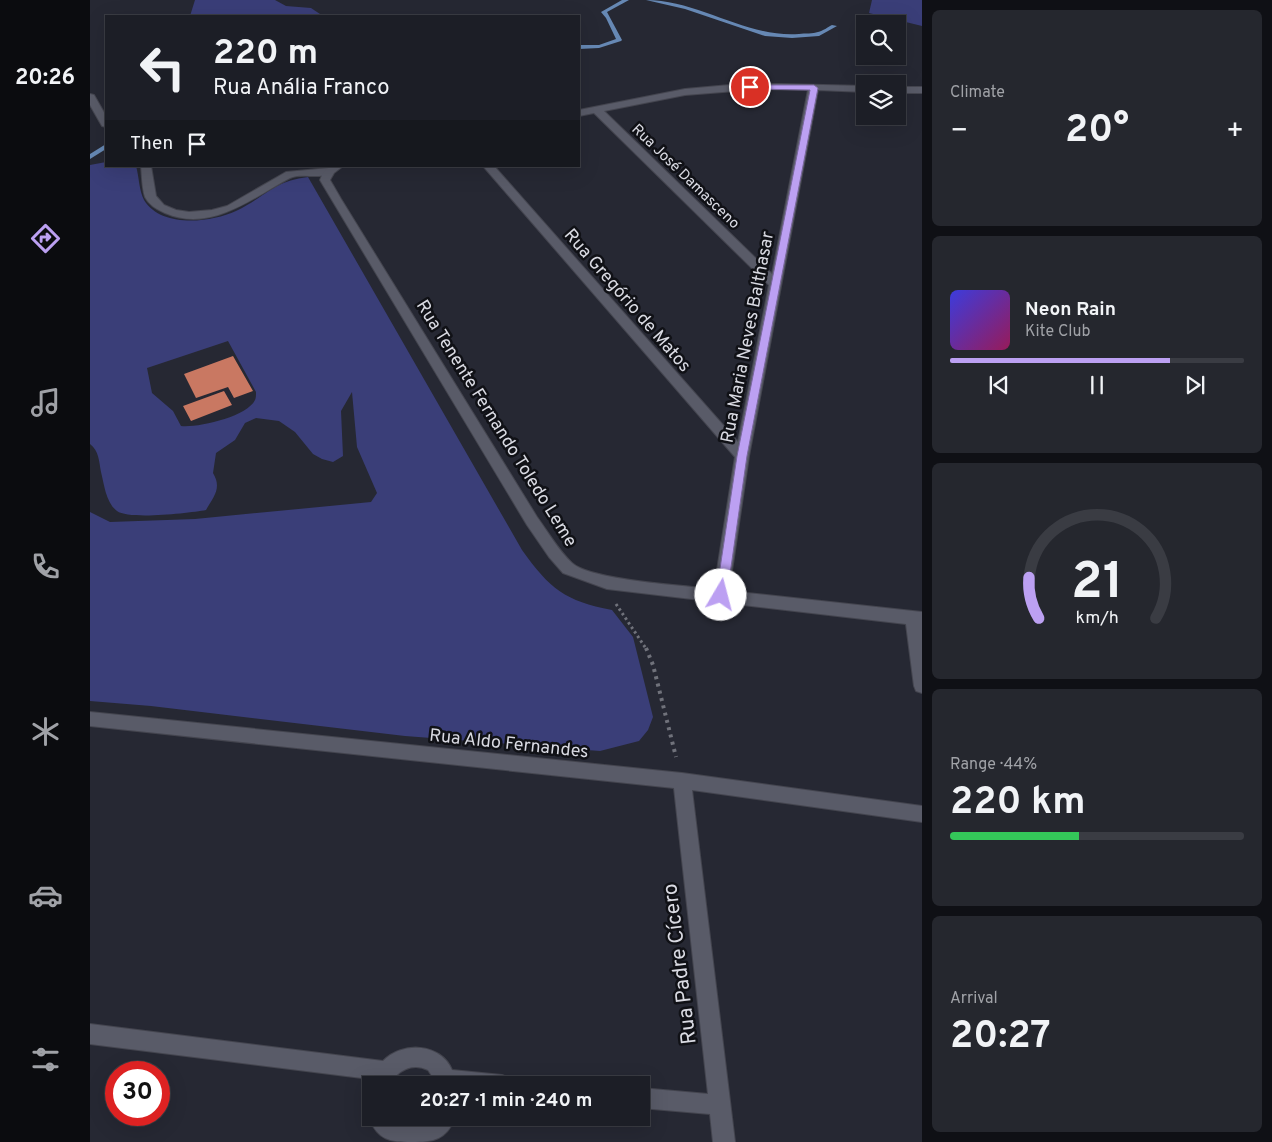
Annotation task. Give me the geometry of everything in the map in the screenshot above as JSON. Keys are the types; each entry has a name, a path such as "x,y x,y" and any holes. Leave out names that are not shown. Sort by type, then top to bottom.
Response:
{"street":[{"path":"580,113 664,95 701,90 750,87 856,89"},
{"name":"Rua Maria Neves Balthasar","path":"721,595 742,456 814,88"},
{"path":"906,90 922,90"},
{"path":"90,97 105,122"},
{"name":"Rua José Damasceno","path":"597,110 776,285"},
{"path":"146,167 151,197 160,207 174,213 189,215 212,213 231,208 290,174 333,169"},
{"name":"Rua Gregório de Matos","path":"489,167 742,456"},
{"name":"Rua Tenente Fernando Toledo Leme","path":"333,169 325,180 334,198 554,553 568,569 607,583 918,619"},
{"path":"918,619 922,686"},
{"name":"Rua Aldo Fernandes","path":"90,719 682,781 922,814"},
{"name":"Rua Padre Cícero","path":"682,781 724,1142"},
{"path":"90,1034 368,1076"},
{"path":"383,1076 395,1062 407,1057 419,1056 430,1060 440,1068 444,1076"},
{"path":"650,1099 720,1105"},
{"path":"384,1126 390,1134 401,1139 413,1141 425,1137 439,1126"}],"path":[{"path":"607,583 618,608 646,648 653,665 682,781"}],"shaded area":[{"path":"195,0 275,0 286,6 311,8 322,15 190,15"},
{"path":"872,0 922,0 922,26 906,22 906,15 877,15 869,13"},
{"path":"105,162 105,167 136,167 142,196 152,209 174,219 187,220 200,220 225,215 246,206 277,186 308,177 522,550 550,584 570,597 612,610 633,637 653,717 648,730 639,741 600,751 405,736 151,706 90,701 90,512 110,522 195,519 371,502 377,493 357,447 352,392 341,411 343,456 333,462 322,459 313,454 295,432 279,421 256,418 245,423 235,440 216,453 213,473 216,478 217,488 206,510 146,515 124,514 117,511 110,503 97,453 90,444 90,165","holes":["228,341 256,392 255,399 242,412 232,416 209,423 181,426 173,411 152,393 147,368"]}],"building":[{"path":"233,356 253,391 234,398 228,387 196,398 184,374"},
{"path":"224,391 232,405 191,421 183,406"}],"waterway":[{"path":"580,47 589,48 610,44 619,40 609,18 604,12 626,0"},
{"path":"649,0 686,8 765,34 792,36 819,34 834,26"},
{"path":"90,157 105,147"}],"route":[{"path":"721,595 742,456 814,88 750,87"}]}
